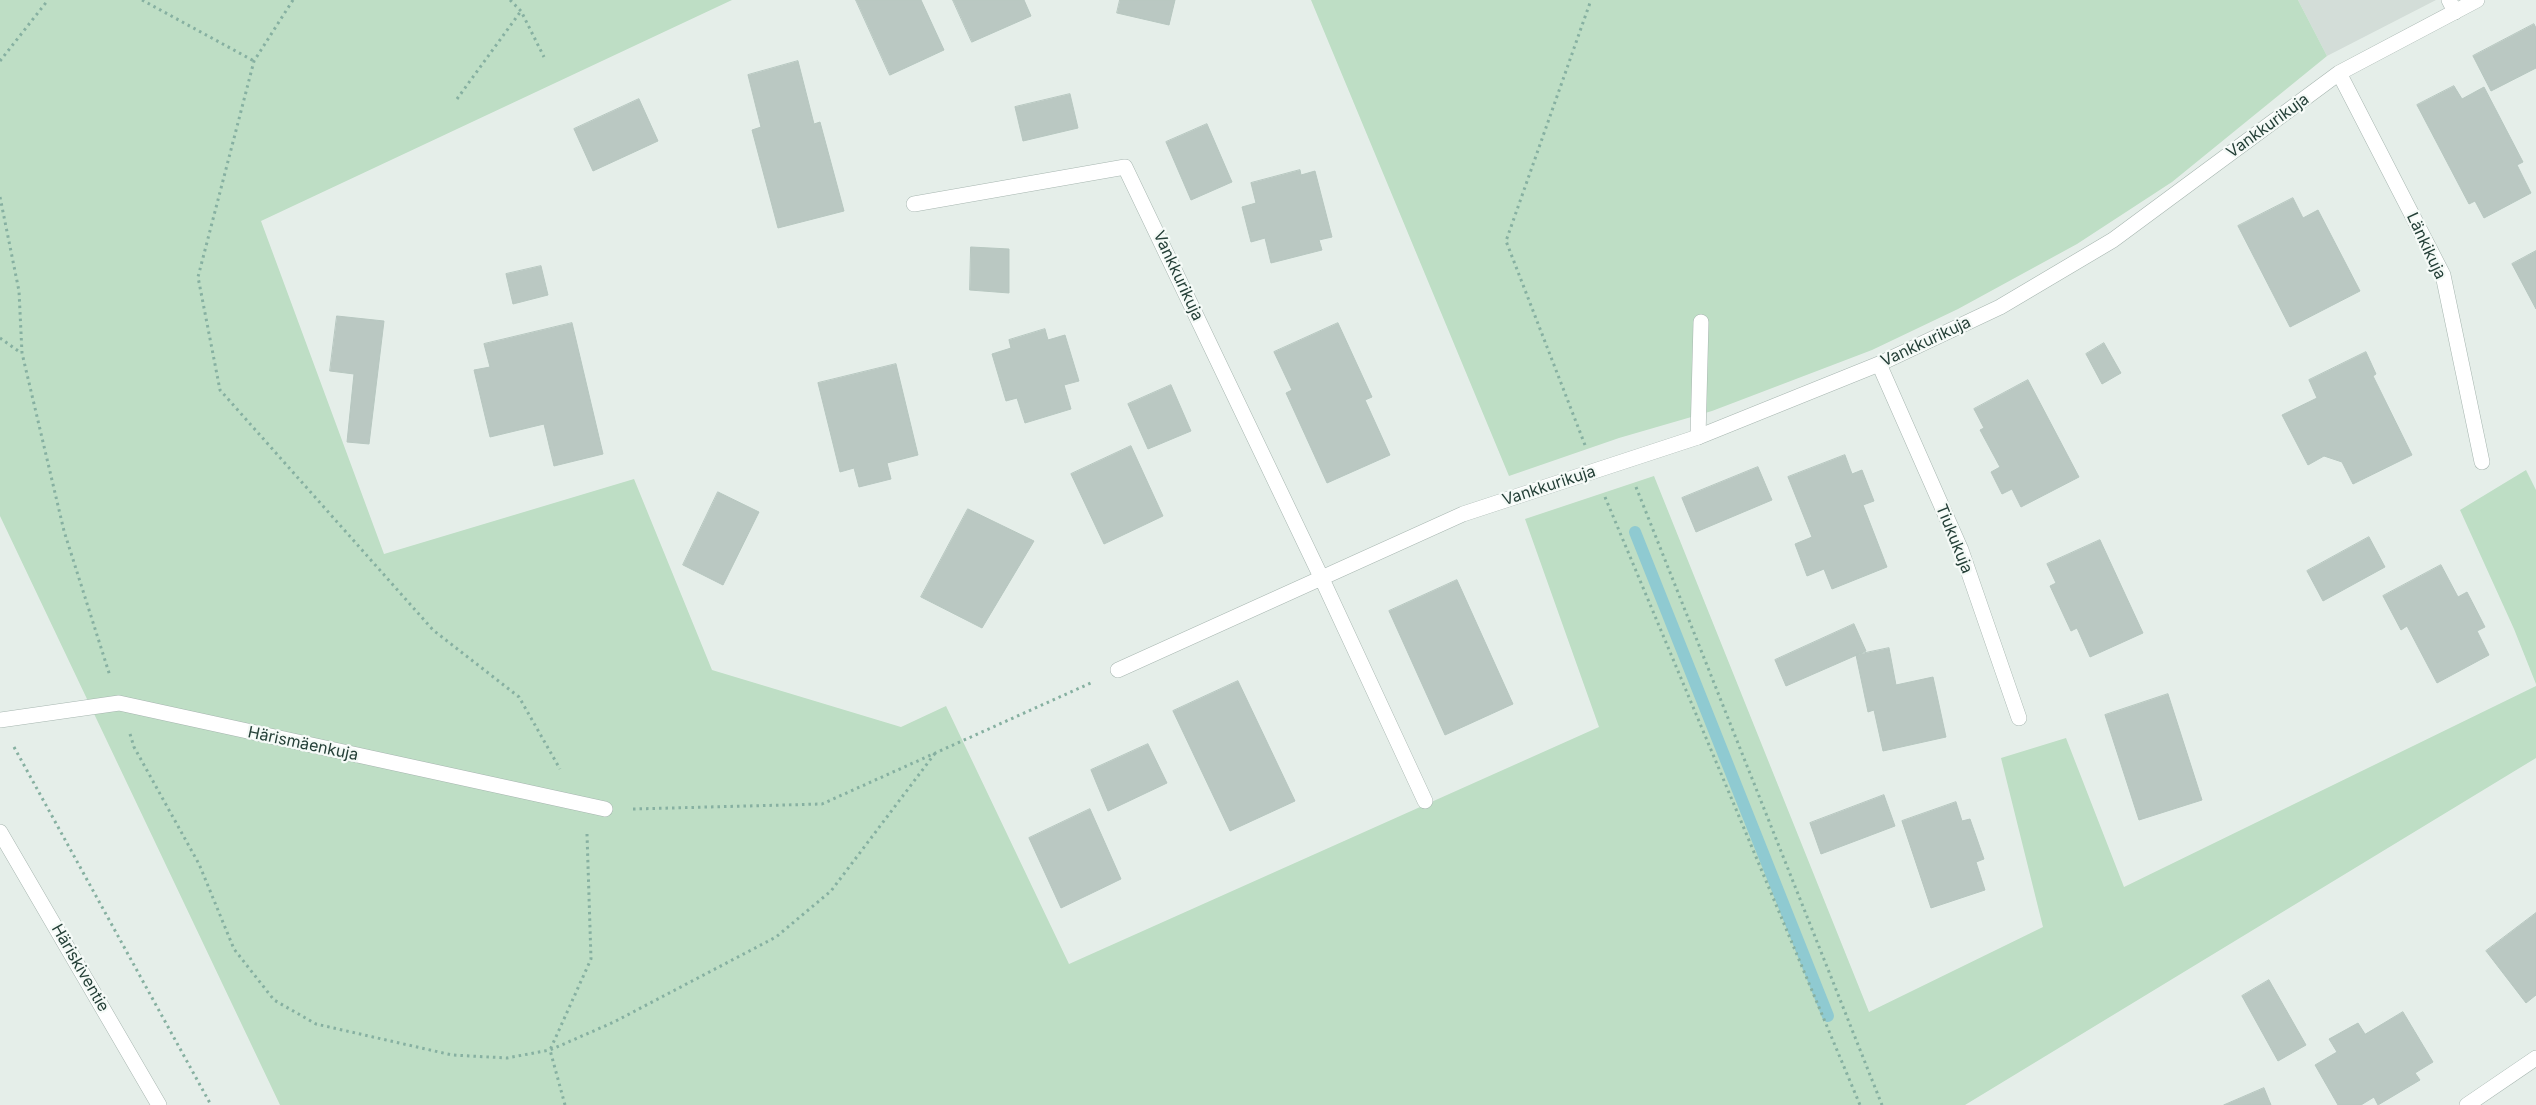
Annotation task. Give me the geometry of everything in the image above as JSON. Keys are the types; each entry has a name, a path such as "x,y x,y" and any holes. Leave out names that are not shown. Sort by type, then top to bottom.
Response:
{"street":[{"name":"Vankkurikuja","path":"1118,670 1463,514 1698,437 1879,364 2000,306 2113,240 2339,74 2452,6 2477,0"},
{"name":"Länkikuja","path":"2339,74 2443,275 2482,462"},
{"name":"Vankkurikuja","path":"914,204 1125,167 1322,579 1425,801"},
{"path":"1698,437 1701,322"},
{"name":"Tiukukuja","path":"1879,364 1961,550 2019,718"},
{"name":"Härismäenkuja","path":"0,720 118,703 604,809"},
{"name":"Häriskiventie","path":"0,832 159,1105"},
{"path":"2467,1105 2536,1058"}],"path":[{"path":"0,61 48,0"},
{"path":"142,0 254,60"},
{"path":"293,0 254,60 198,277 220,390 433,630 519,698 581,805 588,839 591,958 550,1050 565,1105"},
{"path":"510,0 521,11 544,57"},
{"path":"1591,0 1506,241 1595,471 1860,1105"},
{"path":"457,100 521,11"},
{"path":"0,197 19,291 22,354 64,531 118,703 134,747 199,864 234,949 274,1000 316,1024 452,1054 507,1058 550,1050 614,1022 776,937 831,891 936,752"},
{"path":"0,338 22,354"},
{"path":"1626,461 1882,1105"},
{"path":"604,809 822,804 1118,670"},
{"path":"10,740 211,1105"}],"shaded area":[{"path":"2298,0 2436,0 2327,56"}],"green space":[{"path":"0,0 732,0 261,221 384,554 634,479 712,670 901,727 946,706 1069,964 1599,727 1525,519 1654,476 1869,1012 2043,927 2001,758 2066,738 2124,887 2536,686 2536,758 1965,1105 280,1105 0,516"},
{"path":"1311,0 2298,0 2327,56 2172,182 2077,244 1958,309 1872,350 1712,411 1619,438 1509,476"},
{"path":"2526,470 2536,490 2536,684 2514,629 2460,510"}],"building":[{"path":"856,0 921,0 944,50 890,75"},
{"path":"953,0 1024,0 1031,16 972,42"},
{"path":"1120,0 1175,0 1169,25 1117,13"},
{"path":"2534,24 2536,28 2536,68 2491,91 2473,56"},
{"path":"798,61 814,124 820,122 844,211 778,228 752,130 761,127 748,75"},
{"path":"2454,86 2462,99 2484,87 2523,162 2517,165 2531,193 2484,218 2475,201 2469,204 2417,105"},
{"path":"1070,94 1078,128 1023,141 1015,107"},
{"path":"639,99 658,141 593,171 574,129"},
{"path":"1207,124 1232,182 1191,200 1166,142"},
{"path":"1300,170 1301,175 1315,171 1332,237 1319,240 1322,250 1271,263 1265,238 1251,242 1242,207 1256,203 1251,183"},
{"path":"2293,198 2303,218 2318,210 2360,291 2290,327 2238,226"},
{"path":"971,247 1009,249 1009,293 970,290"},
{"path":"2536,251 2536,309 2512,264"},
{"path":"541,266 548,295 513,304 506,274"},
{"path":"337,316 384,321 369,444 347,442 354,374 330,371"},
{"path":"572,323 603,454 554,466 544,424 490,437 474,370 490,367 484,344"},
{"path":"1338,323 1372,397 1365,400 1390,455 1327,483 1286,393 1292,390 1274,352"},
{"path":"1045,329 1048,340 1065,335 1079,381 1064,385 1071,409 1025,423 1017,398 1006,401 992,354 1011,348 1009,340"},
{"path":"2104,343 2121,373 2102,384 2086,354"},
{"path":"2366,352 2376,374 2373,376 2412,455 2353,484 2342,462 2324,456 2308,465 2282,415 2317,398 2309,380"},
{"path":"896,364 918,455 887,463 891,479 859,487 854,468 840,472 818,383"},
{"path":"2028,380 2079,477 2021,507 2012,489 2002,494 1991,472 2000,467 1980,430 1984,428 1974,409"},
{"path":"1171,385 1191,431 1148,449 1128,404"},
{"path":"1131,446 1163,516 1104,544 1071,474"},
{"path":"1845,455 1852,474 1862,470 1874,501 1863,505 1887,567 1832,589 1824,569 1807,576 1795,544 1812,537 1788,477"},
{"path":"1758,467 1772,500 1696,532 1682,498"},
{"path":"718,492 759,512 723,585 683,565"},
{"path":"968,509 1034,541 982,628 921,597"},
{"path":"2369,537 2385,567 2323,601 2307,571"},
{"path":"2100,540 2143,633 2090,657 2077,628 2071,631 2050,586 2056,583 2047,564"},
{"path":"2441,565 2458,597 2467,592 2485,627 2477,631 2489,655 2437,683 2407,626 2401,630 2383,596"},
{"path":"1457,580 1513,704 1445,735 1389,611"},
{"path":"1854,624 1866,651 1786,686 1775,660"},
{"path":"1889,648 1896,685 1933,677 1946,737 1883,751 1874,710 1868,712 1856,655"},
{"path":"1238,681 1295,801 1230,831 1173,711"},
{"path":"2168,694 2202,800 2139,820 2105,715"},
{"path":"1148,744 1167,783 1108,811 1091,770"},
{"path":"1884,795 1895,826 1821,854 1810,823"},
{"path":"1956,802 1962,821 1970,819 1984,859 1976,862 1985,890 1931,908 1902,821"},
{"path":"1090,809 1121,879 1061,908 1029,838"},
{"path":"2536,913 2536,995 2526,1003 2486,951"},
{"path":"2269,980 2306,1045 2278,1061 2242,996"},
{"path":"2403,1012 2433,1062 2415,1073 2420,1080 2378,1105 2374,1097 2361,1105 2338,1105 2315,1065 2337,1052 2329,1039 2358,1023 2365,1034"},
{"path":"2264,1088 2271,1105 2224,1105"}],"waterway":[{"path":"1635,532 1828,1016"}]}
